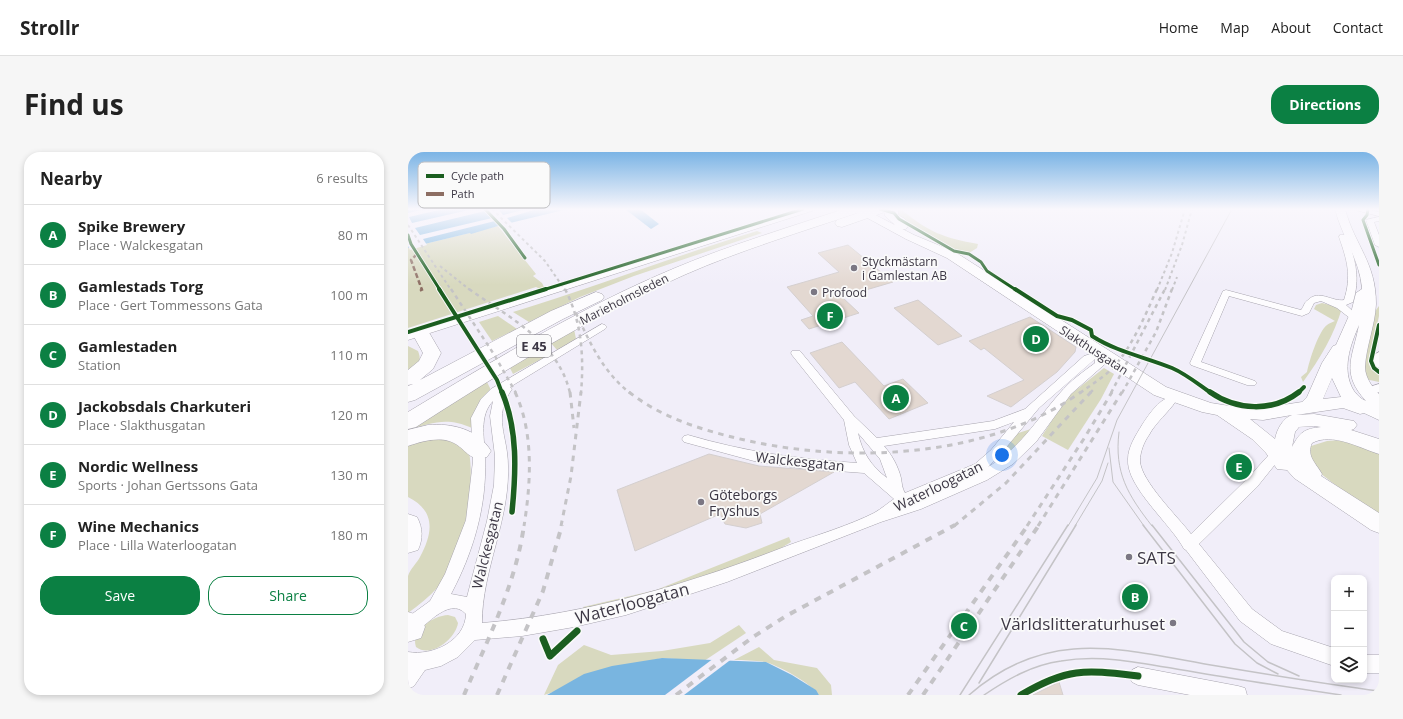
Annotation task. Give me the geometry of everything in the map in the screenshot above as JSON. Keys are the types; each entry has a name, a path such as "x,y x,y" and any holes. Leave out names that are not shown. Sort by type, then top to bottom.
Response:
{"highway":[{"name":"Marieholmsleden","path":"408,395 566,310 661,271 785,234"},
{"name":"Marieholmsleden","path":"408,422 513,358 610,304 710,260 791,234"},
{"name":"E 45","path":"408,409 563,326 610,304"},
{"name":"E 45","path":"408,385 464,356 566,310"},
{"path":"408,379 422,369 430,360 432,353 414,335"},
{"path":"408,438 437,432 461,435 471,442 479,451"},
{"path":"408,524 408,542"}],"main road":[{"name":"Slakthusgatan","path":"905,234 928,243"},
{"name":"Slakthusgatan","path":"917,234 928,243 971,268 1094,356 1165,396 1180,407 1202,415 1243,423 1265,425 1294,421 1342,411 1370,397"},
{"path":"1351,237 1360,254 1367,280 1370,308 1356,368 1360,380 1379,414"},
{"path":"1367,280 1344,342 1339,366 1339,376 1347,393 1370,397"},
{"path":"1308,408 1316,398 1327,367 1335,352 1344,342"},
{"name":"Slakthusgatan","path":"1165,396 1215,409 1263,414 1370,397"},
{"path":"1370,397 1379,424"},
{"path":"1215,409 1243,423 1280,450 1287,469 1317,488 1326,489"},
{"name":"Slakthusgatan","path":"1294,421 1334,422 1379,436"},
{"path":"1280,450 1286,431 1294,421"},
{"path":"1376,526 1326,489 1302,462 1300,451 1304,440 1316,434 1347,435 1379,447"}],"street":[{"path":"414,335 734,234"},
{"path":"1375,234 1379,245"},
{"path":"1338,304 1348,302 1353,286 1350,257 1343,237 1351,237"},
{"path":"1352,273 1367,280"},
{"path":"1251,383 1196,364 1226,293 1302,313 1306,311 1311,302 1314,300 1325,300 1338,304 1349,311 1354,318"},
{"name":"Walckesgatan","path":"435,608 452,577 473,520 479,451 477,418 485,402 495,392 524,373 602,327"},
{"path":"796,353 850,419 862,429 886,457 902,500"},
{"name":"Waterloogatan","path":"469,632 505,630 549,624 613,612 724,577 879,517 902,500 965,476 980,467 995,453 1027,413 1094,356 1100,364 1063,396 1027,445 1008,461 972,482 902,500"},
{"path":"1379,356 1379,365"},
{"name":"Walckesgatan","path":"469,632 474,622 473,610 475,593 492,538 500,497 502,465 495,409 501,394 524,373"},
{"path":"1165,396 1137,446 1134,457 1134,466 1142,483 1189,545 1246,615 1277,638 1331,656"},
{"path":"874,443 995,424 1027,413"},
{"path":"850,419 853,440 859,458 866,468 902,500"},
{"name":"Walckesgatan","path":"688,439 722,450 767,460 812,465 866,468"},
{"path":"1189,545 1252,483 1280,450"},
{"path":"409,628 422,616 447,603 459,602 467,604 473,610"},
{"path":"408,680 414,662 436,659 447,653 462,641 469,632"},
{"path":"1367,664 1379,664"},
{"path":"1138,676 1238,695"}],"green space":[{"path":"464,234 505,234 536,274 533,276 542,283 544,287 540,289 536,287 408,328 408,248"},
{"path":"747,234 758,234 634,276 580,297 529,322 513,312 574,292"},
{"path":"928,234 942,234 978,244 977,248 969,253 958,252"},
{"path":"1322,303 1342,308 1335,328 1326,346 1303,382 1301,377 1307,372 1320,334 1327,325 1335,321 1314,309 1316,305"},
{"path":"1379,306 1379,316 1369,361 1370,366 1379,373 1379,382 1365,379 1362,367 1373,314"},
{"path":"498,316 517,329 492,341 479,322"},
{"path":"574,329 576,339 557,350 550,342"},
{"path":"408,346 418,351 420,359 418,365 408,376"},
{"path":"539,349 545,357 513,374 509,366"},
{"path":"1104,368 1114,374 1101,399 1068,450 1042,436 1066,398"},
{"path":"485,378 491,390 478,407 472,428 455,423 440,422 408,430"},
{"path":"1034,428 1024,440 999,462 995,460 1015,434"},
{"path":"423,438 453,438 469,452 471,467 469,503 460,541 447,574 435,591 408,613 408,576 419,559 428,539 429,523 428,516 424,509 408,497 408,442"},
{"path":"1340,440 1379,451 1379,515 1320,473 1309,456 1311,446 1327,441"},
{"path":"789,537 791,542 773,553 695,580 584,611 583,607 656,590"},
{"path":"448,615 455,617 458,623 453,635 448,640 435,649 422,650 416,647 416,635 424,625 436,618"},
{"path":"739,625 746,633 704,661 662,658 544,695 558,665 584,645 611,655 662,651 710,643"},
{"path":"759,647 774,660 817,668 831,685 832,695 819,695 802,681 771,664 761,661 734,660"}],"water":[{"path":"408,234 464,234 408,248"},
{"path":"662,658 766,662 792,675 816,690 819,695 547,695 584,674 612,666"}],"pier":[{"path":"408,234 442,234 423,239 427,245 410,250 408,246"},
{"path":"714,658 733,658 684,695 665,695"}],"building":[{"path":"848,245 893,282 842,297 859,313 809,329 801,320 813,316 787,287 839,272 818,253"},
{"path":"918,300 962,336 938,345 894,308"},
{"path":"1030,317 1076,347 1075,352 1057,372 1011,407 987,396 1024,380 984,348 981,350 969,341"},
{"path":"842,342 884,386 903,379 928,403 889,419 855,382 839,388 810,353"},
{"name":"Göteborgs Fryshus","path":"709,454 759,466 834,472 760,514 762,523 746,528 725,524 720,514 635,551 617,490"},
{"path":"1059,682 1063,695 1033,695"}],"tram line":[{"path":"1068,526 1097,478 1117,420 1218,234"},
{"path":"1119,432 1118,447 1121,472 1136,504 1152,526"},
{"path":"1109,448 1113,482 1144,526"},
{"path":"1075,526 1102,481 1108,463"},
{"path":"960,695 1068,525"},
{"path":"979,683 1076,525"},
{"path":"1143,525 1235,644 1257,663 1278,674"},
{"path":"1152,525 1244,642 1268,662 1299,676"},
{"path":"969,695 999,673 1028,659 1058,651 1088,648 1150,654 1278,676 1379,691"},
{"path":"984,695 1011,678 1030,669 1050,663 1078,659 1113,659 1130,661 1341,695"}],"railway":[{"path":"414,234 451,290"},
{"path":"518,234 545,261 565,290"},
{"path":"1157,290 1172,253 1178,234"},
{"path":"1165,290 1185,234"},
{"path":"440,266 470,290"},
{"path":"1172,290 1177,277"},
{"path":"451,289 495,356 516,393"},
{"path":"469,289 515,320 543,345 555,359 564,375 570,393"},
{"path":"565,289 571,301 578,327 582,353 581,393"},
{"path":"1080,393 1112,369 1126,351 1138,331 1157,289"},
{"path":"1111,393 1165,289"},
{"path":"1122,393 1156,332 1172,289"},
{"path":"576,313 598,356 612,376 630,393"},
{"path":"515,392 521,408 528,441 529,475 524,526"},
{"path":"570,392 574,428"},
{"path":"561,526 571,476 581,392"},
{"path":"629,392 664,414 702,429 728,436 771,445 816,451 863,453 910,451 956,444 1001,432 1043,415 1081,392"},
{"path":"954,526 1006,483 1091,392"},
{"path":"1027,526 1085,437 1112,392"},
{"path":"1038,526 1122,392"},
{"path":"464,695 508,590 520,547 524,525"},
{"path":"497,695 543,591 562,525"},
{"path":"676,695 753,637 786,616 955,525"},
{"path":"908,695 1028,525"},
{"path":"923,695 1039,525"}],"marked path":[{"path":"417,254 411,260 422,291"}],"cycle path":[{"path":"508,234 525,258"},
{"path":"408,332 722,234"},
{"path":"925,234 954,251 969,254 981,262 982,266 987,271 1057,316 1072,320 1091,330 1092,336 1101,342 1130,355 1179,371 1228,403 1247,407 1269,405 1289,398 1298,393 1304,387"},
{"path":"1368,234 1379,265"},
{"path":"408,235 411,244 497,380 504,397 509,413 514,445 515,477 512,512"},
{"path":"1379,325 1371,361 1374,368 1379,372"},
{"path":"543,639 550,656 577,631"},
{"path":"1021,695 1050,679 1069,673 1094,672 1138,676"}],"place":[{"name":"Styckmästarn i Gamlestan AB","path":"854,268"},
{"name":"Profood","path":"814,292"},
{"name":"Wine Mechanics","path":"830,316"},
{"name":"Jackobsdals Charkuteri","path":"1036,339"},
{"name":"Spike Brewery","path":"896,398"},
{"name":"Nordic Wellness","path":"1239,467"},
{"name":"Göteborgs Fryshus","path":"701,502"},
{"name":"SATS","path":"1129,557"},
{"name":"Gamlestads Torg","path":"1135,597"},
{"name":"Världslitteraturhuset","path":"1173,623"},
{"name":"Gamlestaden","path":"964,626"}]}
